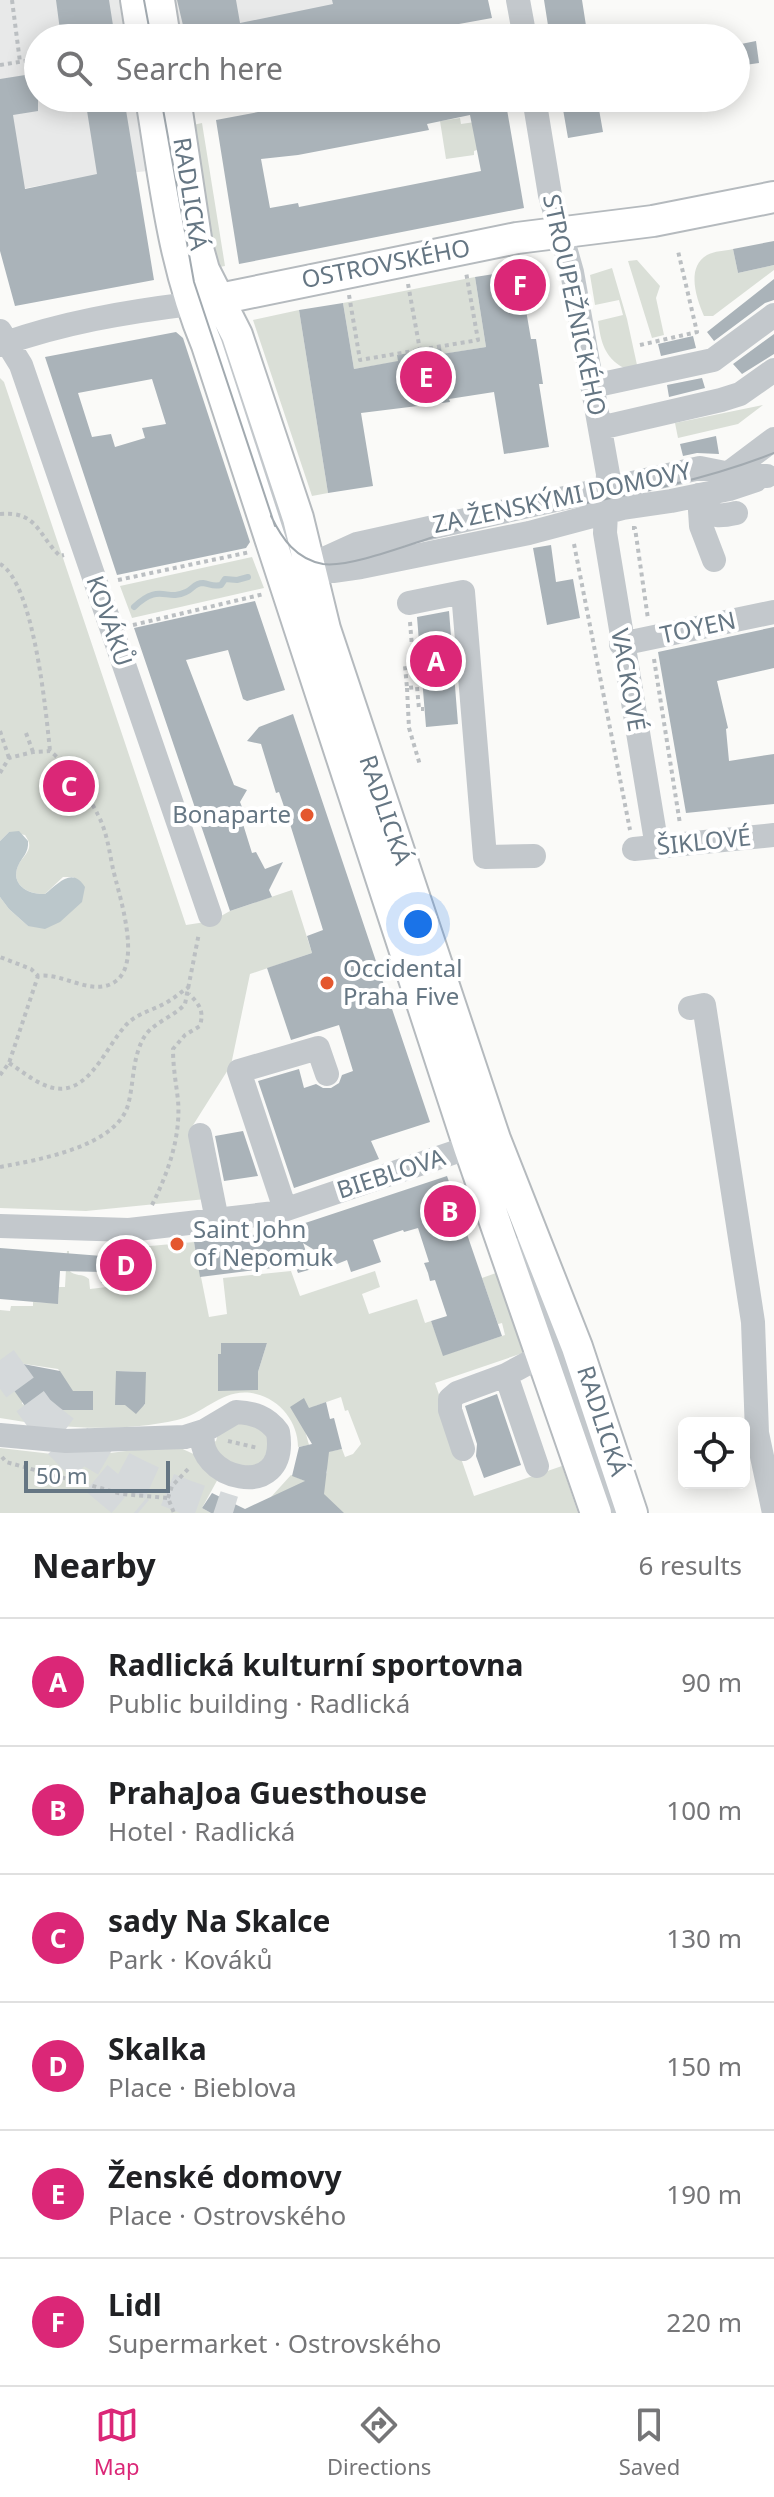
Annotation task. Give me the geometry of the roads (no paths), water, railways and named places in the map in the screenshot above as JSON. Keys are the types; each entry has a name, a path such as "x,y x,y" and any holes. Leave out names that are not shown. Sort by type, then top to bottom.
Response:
{"main road":[{"path":"136,0 140,24"},
{"path":"159,0 163,24"},
{"name":"RADLICKÁ","path":"153,112 178,261 206,301 237,335 298,518 298,579"},
{"name":"RADLICKÁ","path":"177,112 197,245 204,270 207,345 298,579 484,1143 543,1355 596,1513"},
{"name":"OSTROVSKÉHO","path":"206,301 508,240 653,221 774,197"},
{"name":"RADLICKÁ","path":"484,1143 577,1347 632,1513"}],"street":[{"path":"518,0 518,24"},
{"name":"STROUPEŽNICKÉHO","path":"536,112 550,195 572,272 600,428 608,500"},
{"name":"OSTROVSKÉHO","path":"3,339 91,320 206,301"},
{"path":"593,386 713,360 774,315"},
{"name":"KOVÁKŮ","path":"3,339 21,365 210,915"},
{"path":"600,428 730,397 756,384 774,370"},
{"path":"700,468 733,457 774,424"},
{"path":"632,506 662,494 712,483 774,439"},
{"name":"ZA ŽENSKÝMI DOMOVY","path":"298,579 333,571 359,555 608,500 663,471 700,468 751,477 770,475"},
{"name":"ZA ŽENSKÝMI DOMOVY","path":"608,500 632,506 700,501 770,475"},
{"name":"VACKOVÉ","path":"608,500 605,533 645,848"},
{"path":"700,501 717,516 736,513"},
{"path":"700,501 701,526 714,560"},
{"path":"298,518 307,528 342,543 359,555 329,606 298,579"},
{"path":"298,579 514,1238 554,1337 612,1513"},
{"path":"409,603 463,592 485,857 534,856"},
{"name":"TOYEN","path":"621,644 774,612"},
{"name":"ŠIKLOVÉ","path":"645,848 774,835"},
{"path":"690,1008 704,1005 753,1322 757,1433 774,1513"},
{"path":"285,1209 239,1071 318,1048 327,1074"},
{"path":"200,1135 217,1220"},
{"path":"484,1143 560,1327 622,1513"},
{"name":"BIEBLOVA","path":"0,1226 81,1230 153,1227 285,1209 484,1143"},
{"path":"463,1449 450,1410 450,1399 457,1393 506,1375 543,1355"},
{"path":"506,1375 537,1466"},
{"path":"0,1435 66,1441 197,1444 236,1412 250,1413 272,1424 278,1432 279,1452 267,1472 244,1478 218,1466 197,1444"}],"waterway":[{"path":"134,607 157,594 179,594 200,583 218,586 225,579 248,577"}],"tunnel":[{"path":"0,1360 60,1442 88,1471 138,1513"},
{"path":"37,1411 82,1445 129,1472 180,1495 233,1513"}],"tram line":[{"path":"144,0 148,24"},
{"path":"164,112 194,282 275,526"},
{"path":"271,516 285,540 298,553 323,564 336,564 368,558 453,531 696,478 774,453"}],"place":[{"name":"Lidl","path":"520,285"},
{"name":"Ženské domovy","path":"426,377"},
{"name":"Radlická kulturní sportovna","path":"436,661"},
{"name":"sady Na Skalce","path":"69,786"},
{"name":"Bonaparte","path":"307,815"},
{"name":"Occidental Praha Five","path":"327,983"},
{"name":"PrahaJoa Guesthouse","path":"450,1211"},
{"name":"Saint John of Nepomuk","path":"177,1244"},
{"name":"Skalka","path":"126,1265"}]}
